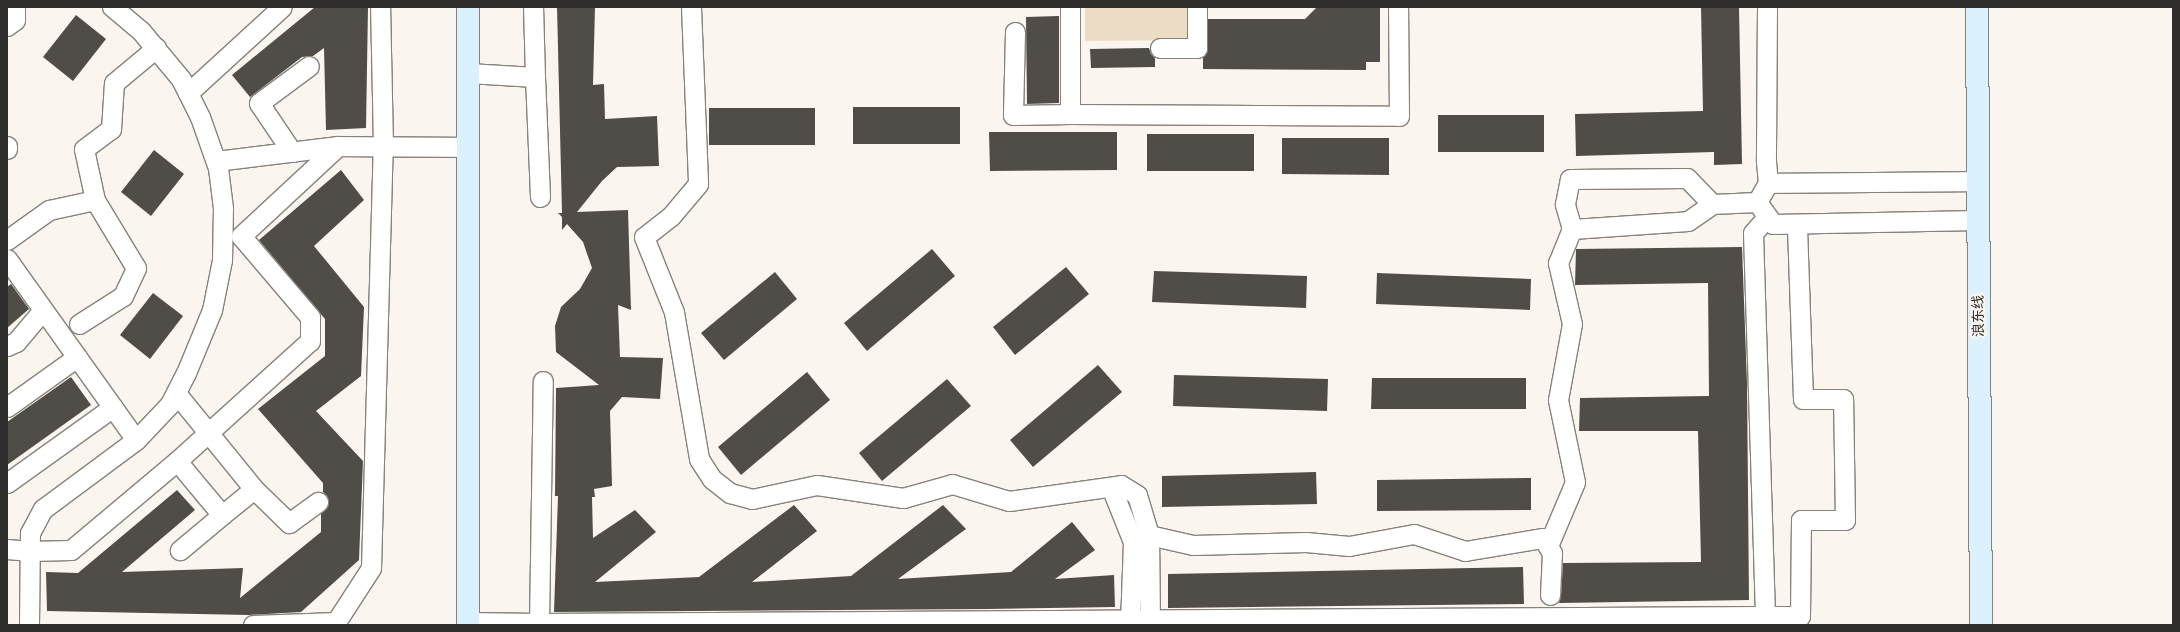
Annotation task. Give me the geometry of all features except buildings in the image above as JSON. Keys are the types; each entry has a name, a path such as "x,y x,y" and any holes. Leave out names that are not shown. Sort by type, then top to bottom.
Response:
{"main road":[{"path":"468,7 468,623"},
{"name":"浪东线","path":"1977,7 1981,625"}],"street":[{"path":"7,26 15,20 15,7"},
{"path":"29,625 30,533 43,509 136,440 170,404 212,310 222,260 223,208 216,161 200,117 181,79 141,31 112,7"},
{"path":"188,93 282,7"},
{"path":"253,625 336,622 371,568 383,146 380,7"},
{"path":"534,7 535,77 540,197"},
{"path":"691,7 698,184 671,216 644,236 674,312 699,460 712,478 730,493 752,499 817,485 903,498 952,484 1009,501 1121,485 1138,495 1149,535 1150,622"},
{"path":"1070,7 1070,114"},
{"path":"1160,48 1196,48 1197,7"},
{"path":"1015,32 1013,115 1399,116 1398,7"},
{"path":"1765,616 1753,233 1762,210 1768,183 1766,161 1767,7"},
{"path":"79,324 123,296 136,268 94,200 84,149 111,129 114,83 156,48"},
{"path":"292,152 259,103 309,66"},
{"path":"468,73 535,77"},
{"path":"216,161 338,146 468,147"},
{"path":"7,549 30,551 71,550 177,461 310,341 310,317 241,236 338,146"},
{"path":"1548,546 1575,482 1558,400 1572,324 1558,263 1572,229 1565,204 1570,179 1687,178 1712,204 1762,210 1772,224 1978,220"},
{"path":"1768,183 1977,181"},
{"path":"7,240 49,210 94,200"},
{"path":"1572,229 1688,222 1712,204"},
{"path":"468,623 1150,622 1800,616 1801,520 1844,520 1843,399 1803,399 1797,224"},
{"path":"7,259 136,440"},
{"path":"7,346 16,342 43,310"},
{"path":"7,407 77,357"},
{"path":"539,623 543,381"},
{"path":"176,393 254,489 288,523 318,502"},
{"path":"7,483 113,407"},
{"path":"177,461 222,515"},
{"path":"1111,487 1133,542 1130,622"},
{"path":"180,550 254,489"},
{"path":"1149,535 1193,545 1306,542 1349,546 1414,534 1465,551 1543,538 1552,553 1550,595"}],"shaded area":[{"path":"1085,7 1188,7 1188,40 1085,41"}]}
